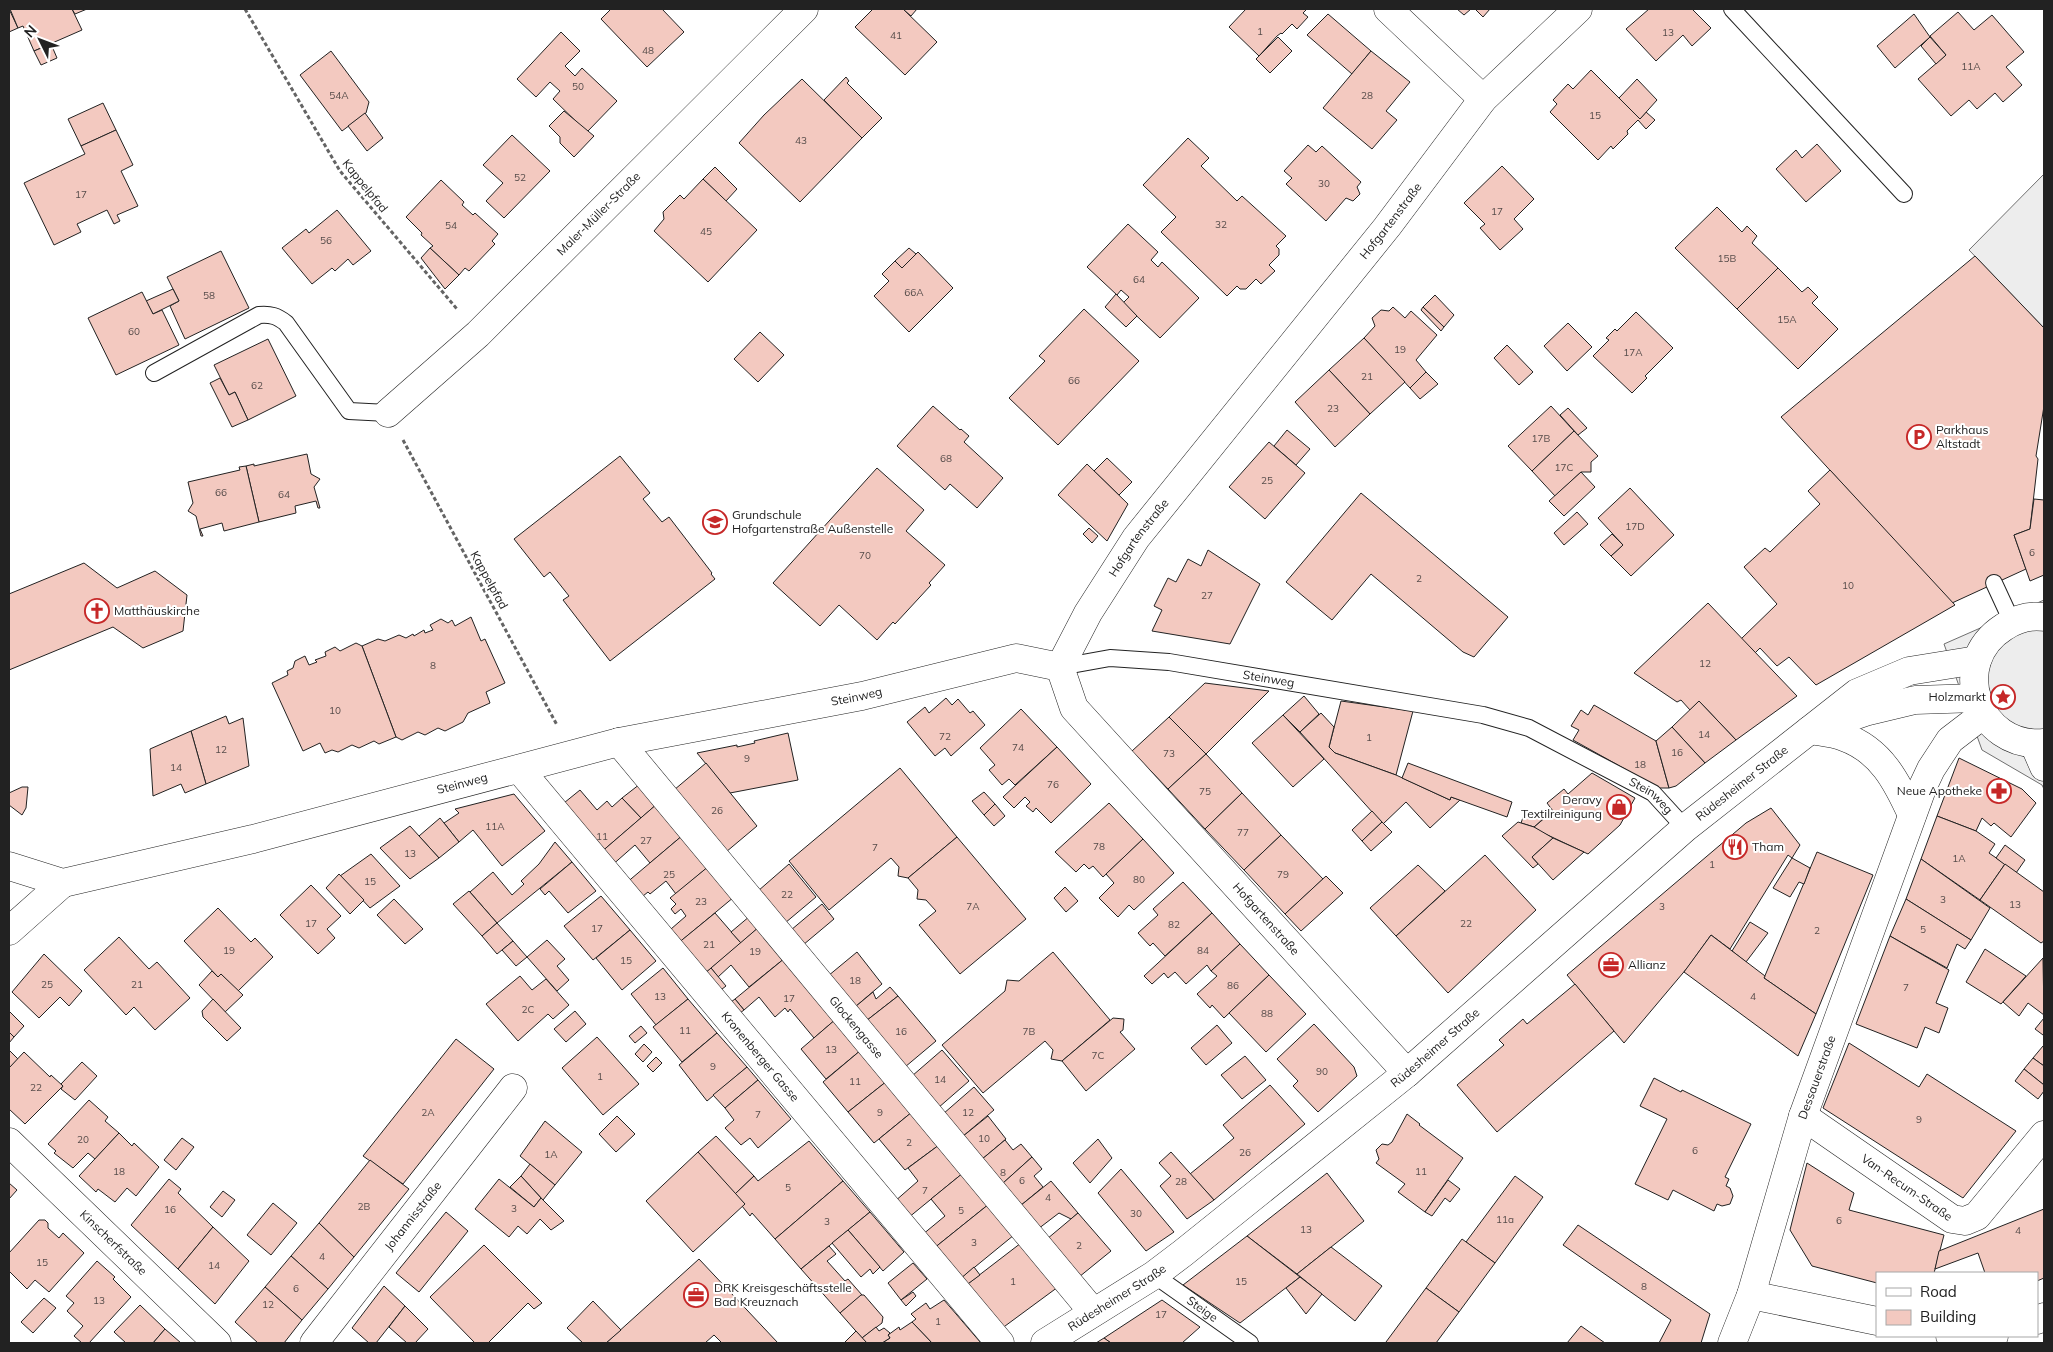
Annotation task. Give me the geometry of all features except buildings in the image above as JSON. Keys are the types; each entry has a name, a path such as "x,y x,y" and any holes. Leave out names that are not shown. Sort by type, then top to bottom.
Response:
{"street":[{"name":"Maler-Müller-Straße","path":"388,414 478,334 804,9"},
{"path":"1388,9 1483,99"},
{"name":"Hofgartenstraße","path":"1407,1074 1074,708 1060,667 1088,613 1136,538 1387,227 1483,99 1578,9"},
{"path":"2041,751 2014,740 1997,730 1980,706 1974,679 1977,660 1985,644 1997,631 2012,622 2026,617 2043,616"},
{"name":"Steinweg","path":"9,866 63,882 253,840 619,742 862,696 1016,658 1060,667"},
{"name":"Rüdesheimer Straße","path":"1045,1343 1154,1275 1407,1074 1686,828 1857,693 1909,671 1977,660"},
{"name":"Rüdesheimer Straße","path":"1810,730 1865,712 1915,700 1980,706"},
{"name":"Dessauerstraße","path":"1732,1343 1751,1295 1803,1116 1912,815 1931,769 1950,740 1980,706"},
{"path":"1810,730 1844,737 1864,747 1885,765 1898,783 1912,815"},
{"name":"Glockengasse","path":"619,742 1094,1312"},
{"name":"Kronenberger Gasse","path":"520,770 1000,1343"},
{"path":"9,931 63,882"},
{"name":"Johannisstraße","path":"314,1343 514,1088"},
{"name":"Van-Recum-Straße","path":"1803,1116 1952,1219 1965,1221 1977,1216 2044,1135"},
{"name":"Kinscherfstraße","path":"9,1142 217,1343"},
{"path":"1751,1295 1876,1321"},
{"path":"1955,1337 1978,1342 1991,1337"}],"lane":[{"path":"1732,9 1904,194"},
{"path":"154,373 259,315 270,314 278,317 286,324 349,411 388,414"},
{"path":"1994,583 2012,622"},
{"name":"Steinweg","path":"1060,667 1110,658 1169,662 1483,715 1529,728 1654,793 1686,828"},
{"name":"Steige","path":"1154,1275 1250,1343"}],"path":[{"name":"Kappelpfad","path":"245,9 340,171 478,334"},
{"name":"Kappelpfad","path":"388,414 574,755"}],"shaded area":[{"path":"2044,174 2044,328 1969,250"},
{"name":"Holzmarkt","path":"2044,600 2044,789 2042,785 1982,750 1944,644"}],"place":[{"name":"Parkhaus Altstadt","path":"1919,437"},
{"name":"Grundschule Hofgartenstraße Außenstelle","path":"715,522"},
{"name":"Matthäuskirche","path":"97,611"},
{"name":"Holzmarkt","path":"2003,697"},
{"name":"Neue Apotheke","path":"1999,791"},
{"name":"Deravy Textilreinigung","path":"1619,807"},
{"name":"Tham","path":"1735,847"},
{"name":"Allianz","path":"1611,965"},
{"name":"DRK Kreisgeschäftsstelle Bad Kreuznach","path":"696,1295"}]}
